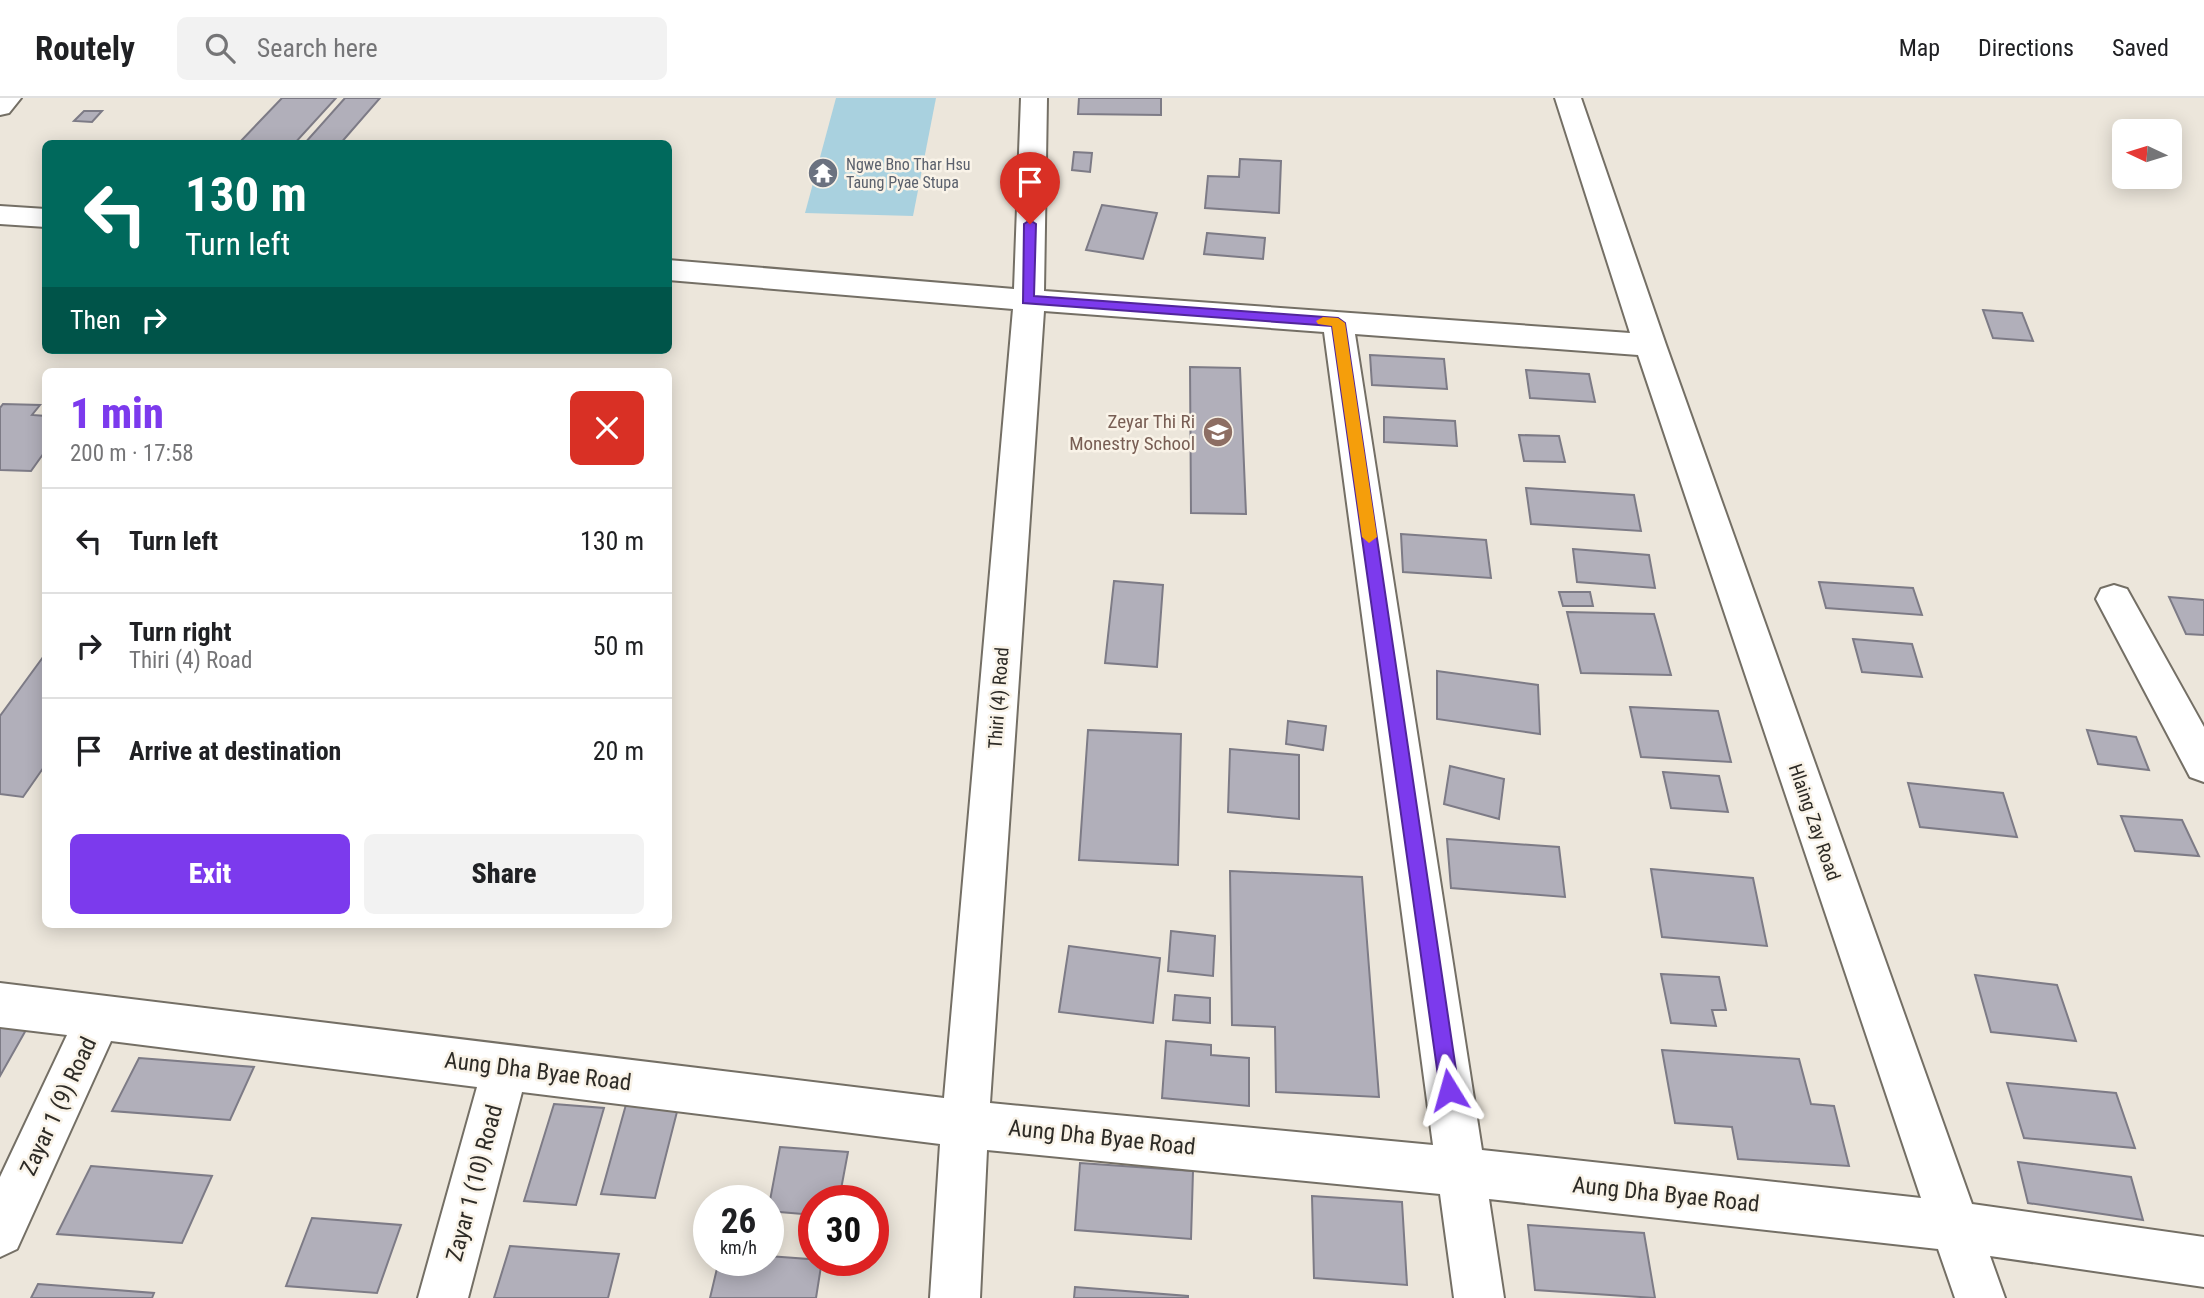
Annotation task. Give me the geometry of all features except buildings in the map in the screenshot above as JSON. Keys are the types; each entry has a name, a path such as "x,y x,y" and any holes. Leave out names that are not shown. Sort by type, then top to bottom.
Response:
{"street":[{"path":"0,107 8,98"},
{"name":"Thiri (4) Road","path":"955,1298 965,1124 1028,300 1034,98"},
{"name":"Hlaing Zay Road","path":"1568,98 1650,345 1980,1298"},
{"path":"0,215 42,218"},
{"path":"672,270 1028,300 1650,345"},
{"path":"1338,323 1479,1298"},
{"path":"2114,599 2204,765"},
{"name":"Aung Dha Byae Road","path":"0,1005 965,1124 1461,1172 1955,1226 2204,1262"},
{"name":"Zayar 1 (9) Road","path":"0,1232 99,1017"},
{"name":"Zayar 1 (10) Road","path":"443,1298 506,1067"}],"water":[{"path":"836,98 936,98 913,216 805,213"}],"slow traffic":[{"path":"1323,321 1338,323 1369,537"}],"place":[{"name":"Ngwe Bno Thar Hsu Taung Pyae Stupa","path":"823,173"},
{"name":"Zeyar Thi Ri Monestry School","path":"1218,432"}],"route":[{"path":"1030,224 1028,300 1338,323 1449,1090"}]}
